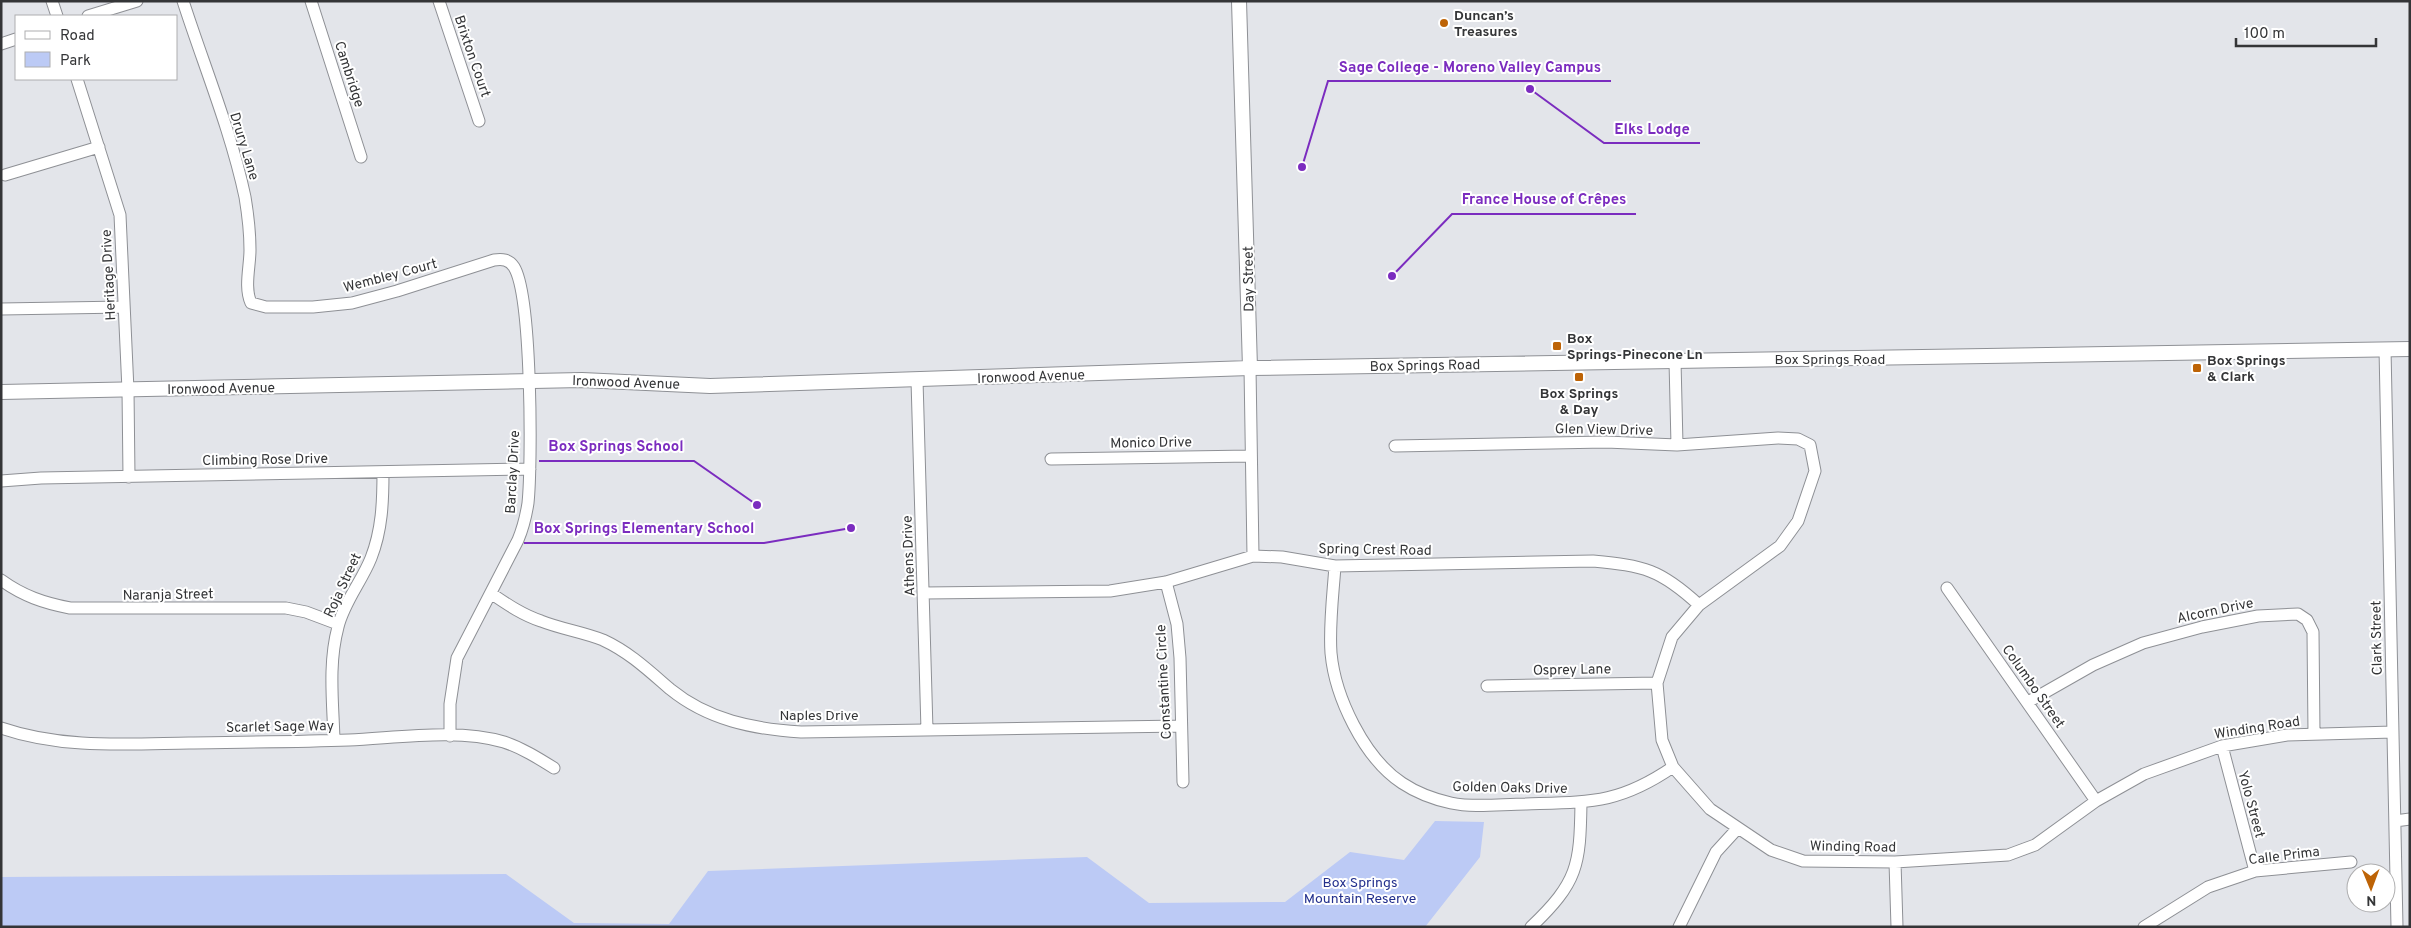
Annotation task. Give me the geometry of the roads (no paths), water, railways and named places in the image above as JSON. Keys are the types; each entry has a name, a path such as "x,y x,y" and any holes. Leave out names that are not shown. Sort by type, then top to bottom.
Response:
{"main road":[{"name":"Day Street","path":"1239,1 1250,368"},
{"name":"Box Springs Road","path":"1250,368 1816,358 1840,360 2410,348"},
{"name":"Ironwood Avenue","path":"1,392 582,380 710,386 1250,368"}],"street":[{"path":"52,1 57,15"},
{"path":"91,15 137,1"},
{"name":"Drury Lane","path":"183,1 230,143 244,197 249,224 248,295 251,303"},
{"name":"Cambridge","path":"311,1 362,156"},
{"name":"Brixton Court","path":"439,1 479,120"},
{"path":"1,44 15,39"},
{"name":"Heritage Drive","path":"77,80 120,215 130,477"},
{"path":"5,175 99,147"},
{"name":"Wembley Court","path":"251,303 266,307 352,303 415,286 482,262 505,259"},
{"name":"Barclay Drive","path":"450,736 450,704 457,658 492,594 525,522 530,469 529,381 520,288 513,266 505,259"},
{"path":"1,309 124,307"},
{"name":"Clark Street","path":"2385,349 2397,927"},
{"path":"1675,361 1676,445"},
{"name":"Day Street","path":"1250,368 1253,556"},
{"name":"Athens Drive","path":"917,380 927,730"},
{"name":"Glen View Drive","path":"1395,446 1606,442 1676,445 1778,438 1798,440 1810,446"},
{"name":"Winding Road","path":"1810,446 1815,471 1798,521 1780,546 1698,606 1672,637 1657,683 1662,740 1673,767 1710,808 1737,829 1771,850 1803,861 1895,862 2008,855 2035,845 2096,801 2144,774 2222,746 2314,733 2393,732"},
{"name":"Monico Drive","path":"1051,459 1251,456"},
{"name":"Climbing Rose Drive","path":"1,481 530,469"},
{"name":"Roja Street","path":"334,740 332,661 338,624 371,559 379,536 383,472"},
{"name":"Spring Crest Road","path":"924,594 1110,591 1166,582 1253,556 1282,557 1335,566 1592,561 1628,564 1655,572 1674,582 1698,606"},
{"name":"Golden Oaks Drive","path":"1335,566 1331,652 1335,678 1344,707 1379,762 1400,782 1424,795 1453,803 1581,802 1608,799 1632,791 1673,767"},
{"name":"Naranja Street","path":"1,580 19,593 44,603 70,608 286,608 306,612 338,624"},
{"name":"Constantine Circle","path":"1166,582 1176,624 1180,658 1183,782"},
{"name":"Columbo Street","path":"1947,588 2096,801"},
{"name":"Naples Drive","path":"492,594 521,613 543,622 602,640 627,653 694,706 720,718 769,730 927,730 1181,726"},
{"name":"Alcorn Drive","path":"2028,702 2093,664 2143,643 2239,619 2298,614 2308,620 2313,632 2314,733"},
{"name":"Osprey Lane","path":"1487,686 1657,683"},
{"name":"Scarlet Sage Way","path":"1,728 29,737 96,744 477,737 503,742 531,754 554,768"},
{"name":"Yolo Street","path":"2222,746 2255,871"},
{"path":"1531,927 1552,907 1568,886 1577,861 1581,802"},
{"path":"2395,821 2410,819"},
{"path":"1679,927 1716,852 1737,829"},
{"path":"1895,862 1897,927"},
{"name":"Calle Prima","path":"2144,927 2208,886 2255,871 2351,862"}],"place":[{"name":"Duncan’s Treasures","path":"1444,23"},
{"name":"Elks Lodge","path":"1530,89"},
{"name":"Sage College - Moreno Valley Campus","path":"1302,167"},
{"name":"France House of Crêpes","path":"1392,276"},
{"name":"Box Springs-Pinecone Ln","path":"1557,346"},
{"name":"Box Springs & Clark","path":"2197,368"},
{"name":"Box Springs & Day","path":"1579,377"},
{"name":"Box Springs School","path":"757,505"},
{"name":"Box Springs Elementary School","path":"851,528"}],"park label":[{"name":"Box Springs Mountain Reserve","path":"1360,890"}]}
